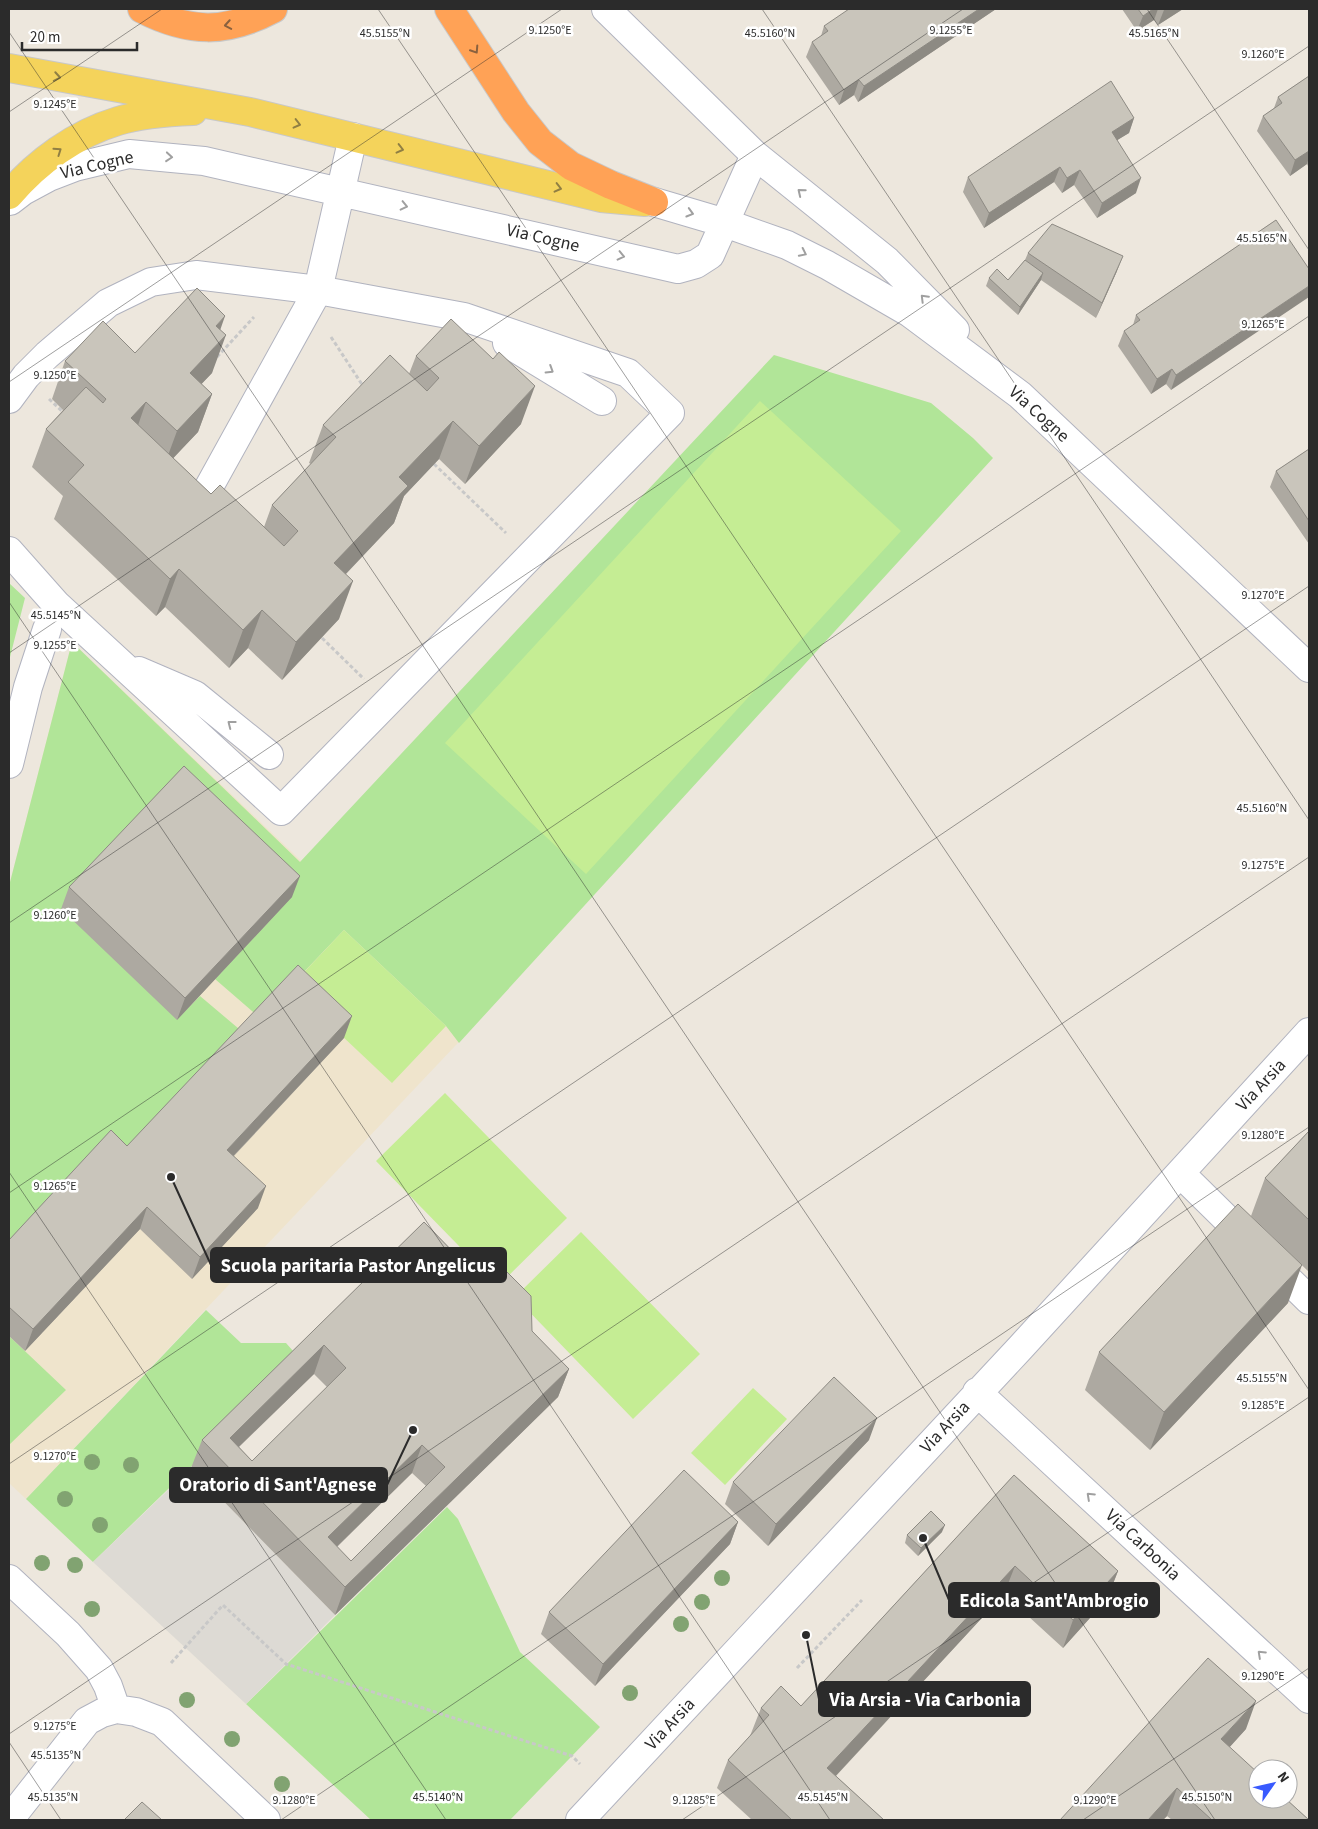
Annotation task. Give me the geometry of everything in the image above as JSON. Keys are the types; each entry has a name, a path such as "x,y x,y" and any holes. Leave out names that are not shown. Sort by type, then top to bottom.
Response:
{"highway":[{"path":"142,9 163,20 186,26 208,28 232,25 273,9"},
{"path":"449,9 516,112 540,142 571,166 611,185 654,202"}],"main road":[{"path":"9,68 250,112 601,198 654,202"},
{"path":"9,196 42,162 71,142 96,129 119,121 192,111 250,112"}],"street":[{"path":"606,9 755,155 887,261 1020,395"},
{"path":"204,496 314,298 353,137"},
{"name":"Via Cogne","path":"9,203 23,191 49,177 75,167 129,154 204,161 678,269 696,264 710,255 725,223"},
{"path":"725,223 755,155"},
{"name":"Via Cogne","path":"654,202 725,223 786,245 827,264 910,313 1020,395 1309,668"},
{"path":"9,399 26,376 47,355 108,303 151,282 196,275 283,286 314,298 464,316 628,373 670,413 281,811 56,604 9,551"},
{"path":"464,316 602,401"},
{"path":"9,764 28,687 47,629"},
{"path":"118,662 195,695 269,755"},
{"name":"Via Arsia","path":"580,1820 1021,1347 1309,1032"},
{"path":"1180,1173 1309,1300"},
{"name":"Via Carbonia","path":"977,1392 1309,1699"},
{"path":"9,1579 68,1634 99,1669 108,1686 116,1709"},
{"path":"9,1820 87,1721 102,1713 116,1709 136,1712 162,1722 266,1820"}],"path":[{"path":"213,361 283,286"},
{"path":"314,298 366,390"},
{"path":"26,376 71,420"},
{"path":"434,464 530,556"},
{"path":"322,638 388,702"},
{"path":"797,1668 862,1600"},
{"path":"171,1663 223,1605 286,1664 572,1756 580,1764"}],"shaded area":[{"path":"72,642 474,1026 26,1499 9,1483 9,886"},
{"path":"191,1468 335,1615 246,1704 93,1562"}],"green space":[{"path":"774,355 931,403 973,438 993,458 459,1043 446,1026 344,930 260,1018 215,979 292,897 177,1019 200,996 245,1034 119,1168 9,1253 9,886 72,642 300,862"},
{"path":"760,401 901,531 586,874 445,743"},
{"path":"9,583 25,598 9,661"},
{"path":"344,930 446,1026 392,1083 290,987"},
{"path":"445,1093 567,1218 498,1286 376,1161"},
{"path":"581,1232 700,1354 633,1419 515,1297"},
{"path":"206,1310 241,1343 286,1343 301,1360 93,1562 26,1499"},
{"path":"9,1336 66,1390 9,1445"},
{"path":"753,1388 787,1419 725,1485 691,1453"},
{"path":"447,1507 458,1519 520,1652 600,1727 510,1820 371,1820 246,1704"}],"building":[{"path":"849,9 979,9 864,86 859,80 844,90 812,42 828,31 824,26"},
{"path":"1138,9 1153,9 1143,16"},
{"path":"1309,76 1309,151 1295,160 1263,116 1282,103 1278,97"},
{"path":"1111,81 1134,118 1112,132 1141,178 1102,203 1080,170 1067,178 1060,167 989,213 968,177"},
{"path":"1276,220 1309,269 1309,286 1176,375 1172,369 1157,379 1124,331 1140,320 1136,315"},
{"path":"1052,224 1123,256 1102,303 1028,253"},
{"path":"1025,260 1043,273 1020,307 989,278 997,269 1008,280"},
{"path":"197,288 225,316 216,326 226,335 190,373 212,394 177,431 146,402 131,418 211,494 220,485 284,546 298,531 272,505 336,437 323,425 390,355 427,391 439,378 416,356 451,319 493,359 499,352 535,386 479,446 453,421 399,477 408,486 334,563 353,581 296,642 262,610 243,630 179,569 170,579 68,482 84,465 46,429 86,387 103,403 106,399 65,361 103,321 135,353"},
{"path":"1309,449 1309,521 1276,471"},
{"path":"184,766 300,876 185,998 69,887"},
{"path":"298,965 352,1016 227,1150 266,1186 200,1257 147,1207 33,1329 9,1307 9,1240 111,1130 127,1146"},
{"path":"1309,1131 1309,1220 1265,1178"},
{"path":"1238,1204 1302,1265 1164,1412 1099,1352"},
{"path":"424,1222 461,1260 493,1258 531,1296 532,1331 569,1369 345,1587 202,1440","holes":["324,1345 346,1368 252,1461 230,1438","422,1445 445,1467 351,1561 328,1537"]},
{"path":"834,1377 877,1418 776,1524 733,1482"},
{"path":"684,1470 738,1522 603,1664 549,1612"},
{"path":"1014,1475 1118,1571 1073,1620 1015,1566 827,1768 884,1820 792,1820 728,1760 769,1715 761,1708 781,1686 801,1706"},
{"path":"931,1511 945,1525 921,1548 907,1535"},
{"path":"1208,1658 1256,1701 1221,1739 1248,1764 1248,1809 1297,1809 1309,1820 1212,1820 1177,1788 1148,1820 1060,1820"},
{"path":"142,1802 162,1820 124,1820"}],"place":[{"name":"Scuola paritaria Pastor Angelicus","path":"171,1177"},
{"name":"Oratorio di Sant'Agnese","path":"413,1430"},
{"name":"Edicola Sant'Ambrogio","path":"923,1538"},
{"name":"Via Arsia - Via Carbonia","path":"806,1635"}]}
